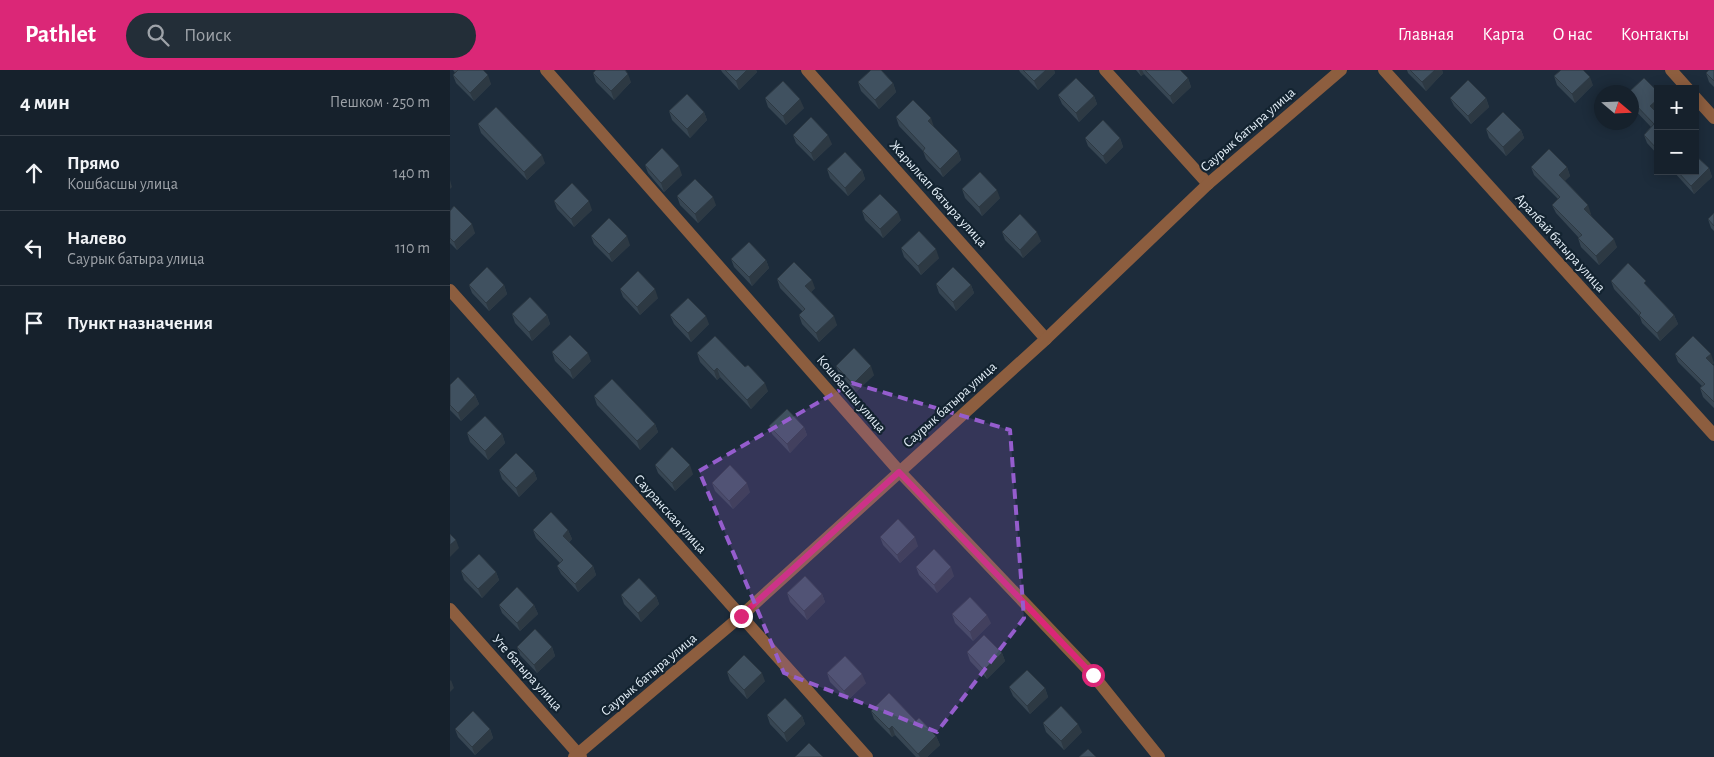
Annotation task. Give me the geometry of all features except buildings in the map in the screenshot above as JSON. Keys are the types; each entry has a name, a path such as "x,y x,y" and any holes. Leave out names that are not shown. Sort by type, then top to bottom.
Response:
{"street":[{"name":"Кошбасшы улица","path":"546,70 899,472 1093,675 1159,757"},
{"name":"Жарылкап батыра улица","path":"807,70 1046,338"},
{"path":"1105,70 1208,184"},
{"name":"Саурык батыра улица","path":"578,756 741,616 1046,338 1208,184 1341,70"},
{"name":"Аралбай батыра улица","path":"1384,70 1714,435"},
{"path":"1671,70 1684,85"},
{"path":"1699,101 1714,118"},
{"name":"Сауранская улица","path":"450,290 867,757"},
{"name":"Уте батыра улица","path":"450,609 578,756"}],"highlighted area":[{"path":"852,383 1010,430 1024,618 937,732 784,673 699,471"}],"route":[{"path":"741,616 899,472 1093,675"}]}
